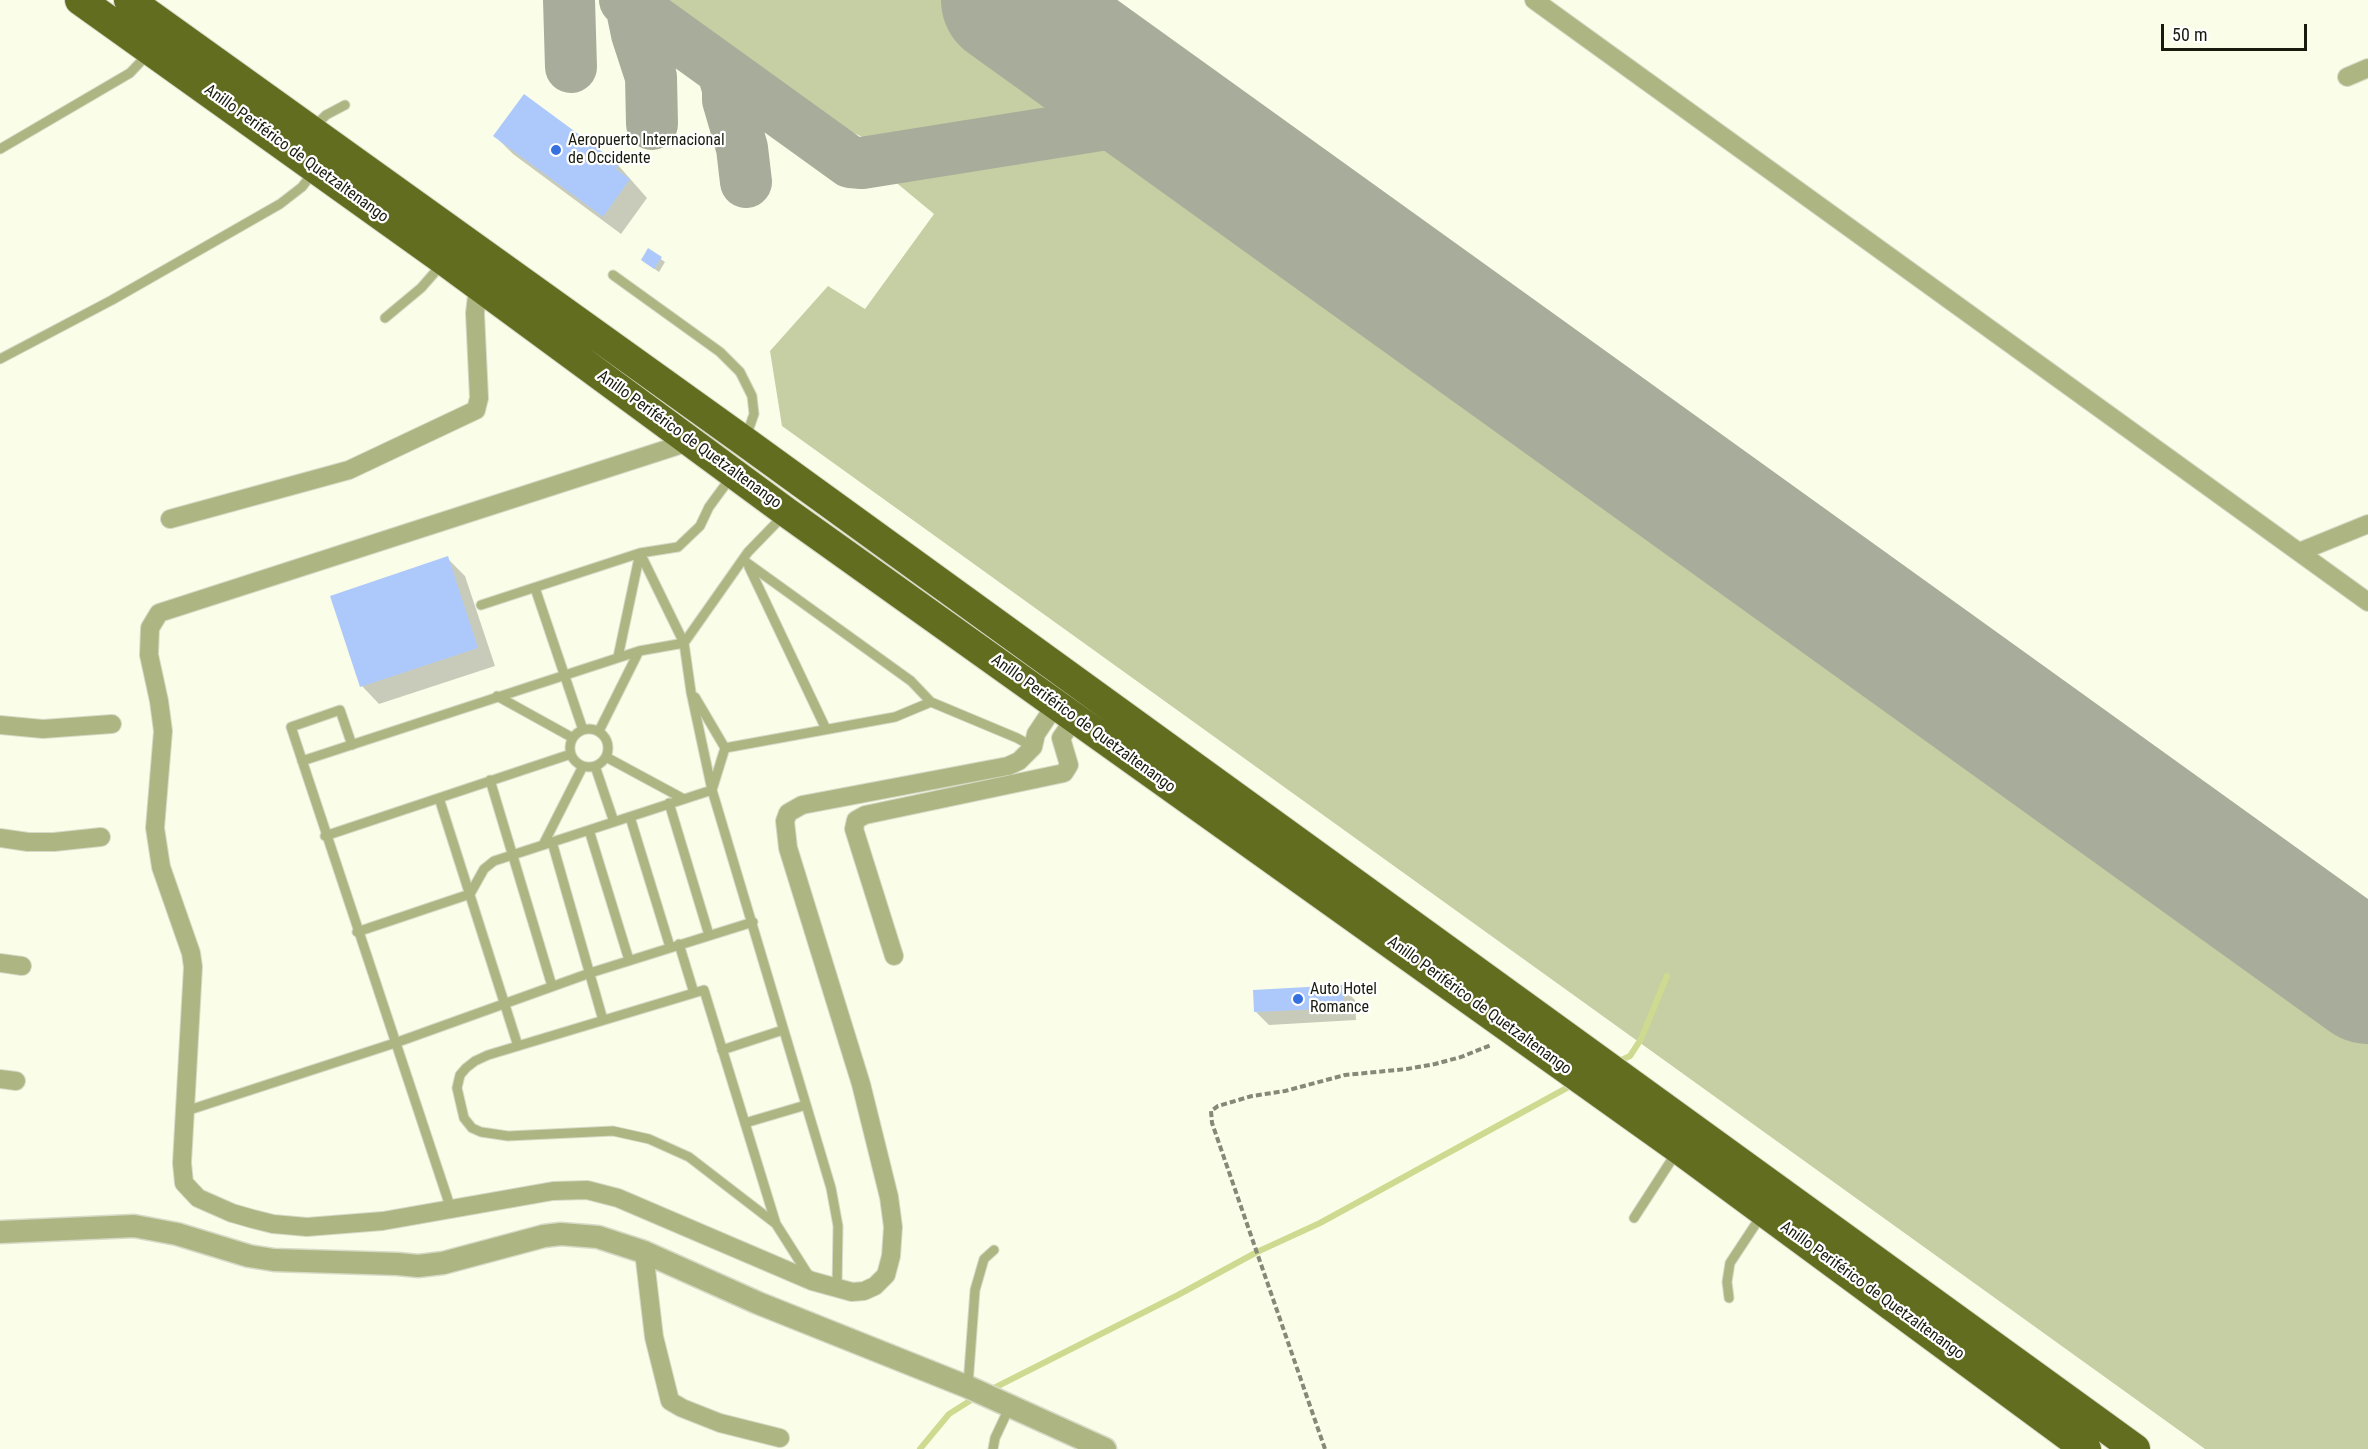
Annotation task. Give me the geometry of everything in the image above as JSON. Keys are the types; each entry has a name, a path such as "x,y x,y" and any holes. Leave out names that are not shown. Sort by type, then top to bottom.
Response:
{"highway":[{"name":"Anillo Periférico de Quetzaltenango","path":"80,0 160,40 311,130 2135,1449"},
{"path":"106,0 145,23 160,40"},
{"name":"Anillo Periférico de Quetzaltenango","path":"129,0 160,40 316,169 692,441 786,512 1679,1149 2086,1449"}],"street":[{"path":"1534,0 2368,602"},
{"path":"2347,77 2368,68"},
{"path":"170,519 349,470 476,410 480,398 475,312 478,287"},
{"path":"692,441 159,612 150,628 149,655 163,732 154,828 161,867 194,967 183,1112 182,1162 184,1183 198,1198 232,1213 273,1224 307,1227 383,1221 553,1191 587,1190 618,1198 812,1281 852,1292 864,1291 875,1286 886,1275 891,1257 893,1227 883,1166 861,1084 788,848 785,821 788,813 802,805 1002,768 1019,761 1033,747 1036,734 1065,711"},
{"path":"2299,552 2368,524"},
{"path":"894,956 854,830 856,820 865,815 1064,773 1069,765 1061,738 1065,711"},
{"path":"0,725 43,729 112,724"},
{"path":"0,838 28,842 54,842 101,837"},
{"path":"0,963 22,966"},
{"path":"0,1232 134,1227 177,1234 249,1256 274,1260 418,1266 443,1263 524,1240 561,1234 598,1237 644,1252 758,1303 968,1387 1105,1449"},
{"path":"644,1252 654,1337 670,1401 720,1423 780,1438"}],"lane":[{"path":"0,149 130,74 160,40"},
{"path":"311,130 326,115 345,105"},
{"path":"0,359 112,300 280,204 302,186 316,169"},
{"path":"385,318 420,288 445,261"},
{"path":"613,275 720,352 740,372 752,396 754,414 752,425 744,441"},
{"path":"481,605 640,553 678,547 700,526 710,507 734,473"},
{"path":"302,761 618,657 684,643 746,563 748,552 786,512"},
{"path":"640,553 684,643 691,692 712,790 836,1207 837,1288"},
{"path":"618,657 640,553"},
{"path":"746,563 911,681 931,702 1033,747"},
{"path":"746,563 826,729"},
{"path":"535,588 583,730"},
{"path":"599,731 639,651"},
{"path":"691,692 725,748 712,790"},
{"path":"497,696 573,738"},
{"path":"725,748 895,717 931,702"},
{"path":"352,745 340,710 291,727 357,932 451,1209"},
{"path":"583,730 599,731 606,740 606,756 595,766 583,766 571,754 570,743 583,730"},
{"path":"326,836 571,754"},
{"path":"606,756 682,798"},
{"path":"583,766 547,843 603,1020"},
{"path":"595,766 614,822"},
{"path":"490,780 552,986"},
{"path":"357,932 470,894 487,866 512,855 712,790"},
{"path":"439,798 518,1046"},
{"path":"669,803 709,935"},
{"path":"630,817 674,946 694,993"},
{"path":"589,830 629,960"},
{"path":"183,1112 395,1043 590,973 753,922"},
{"path":"776,1224 689,1157 649,1138 613,1131 494,1135 472,1128 464,1118 459,1103 457,1088 460,1076 475,1060 704,990 776,1224 812,1281"},
{"path":"722,1050 783,1030"},
{"path":"745,1123 806,1105"},
{"path":"1634,1218 1679,1149"},
{"path":"1729,1298 1727,1282 1730,1263 1764,1211"},
{"path":"968,1387 975,1290 984,1259 994,1250"},
{"path":"993,1449 1005,1404"}],"path":[{"path":"1325,1449 1216,1134 1211,1111 1218,1106 1252,1096 1292,1089 1345,1075 1435,1064 1488,1047 1515,1032"}],"green space":[{"path":"666,0 956,0 1048,66 1056,83 1055,102 1046,111 1035,116 900,139 867,139 840,127"},
{"path":"1113,140 1142,140 1183,163 2368,1019 2368,1449 2205,1449 782,426 770,351 828,286 865,309 934,214 893,180"}],"building":[{"name":"Aeropuerto Internacional de Occidente","path":"524,94 619,164 616,169 630,179 603,217 493,136"},
{"path":"648,248 662,257 654,269 641,260"},
{"path":"448,556 478,648 360,687 330,596"},
{"name":"Auto Hotel Romance","path":"1343,985 1344,1008 1254,1012 1253,990"}],"waterway":[{"path":"1615,1063 1630,1056 1641,1039 1667,976"},
{"path":"988,1391 1178,1295 1257,1252 1320,1223 1574,1084"},
{"path":"920,1449 949,1414 976,1397"}],"taxiway":[{"path":"569,0 571,67"},
{"path":"625,0 850,162 862,163 1100,125 1138,123 1168,129 1192,138 1244,170"},
{"path":"631,5 637,34 651,77 652,124"},
{"path":"1055,36 1080,61 1091,82 1092,91 1086,115 1072,126 1060,131"},
{"path":"723,72 728,89 728,100 742,148 746,182"}],"runway":[{"path":"1006,0 2368,979"}],"place":[{"name":"Aeropuerto Internacional de Occidente","path":"556,150"},
{"name":"Auto Hotel Romance","path":"1298,999"}]}
